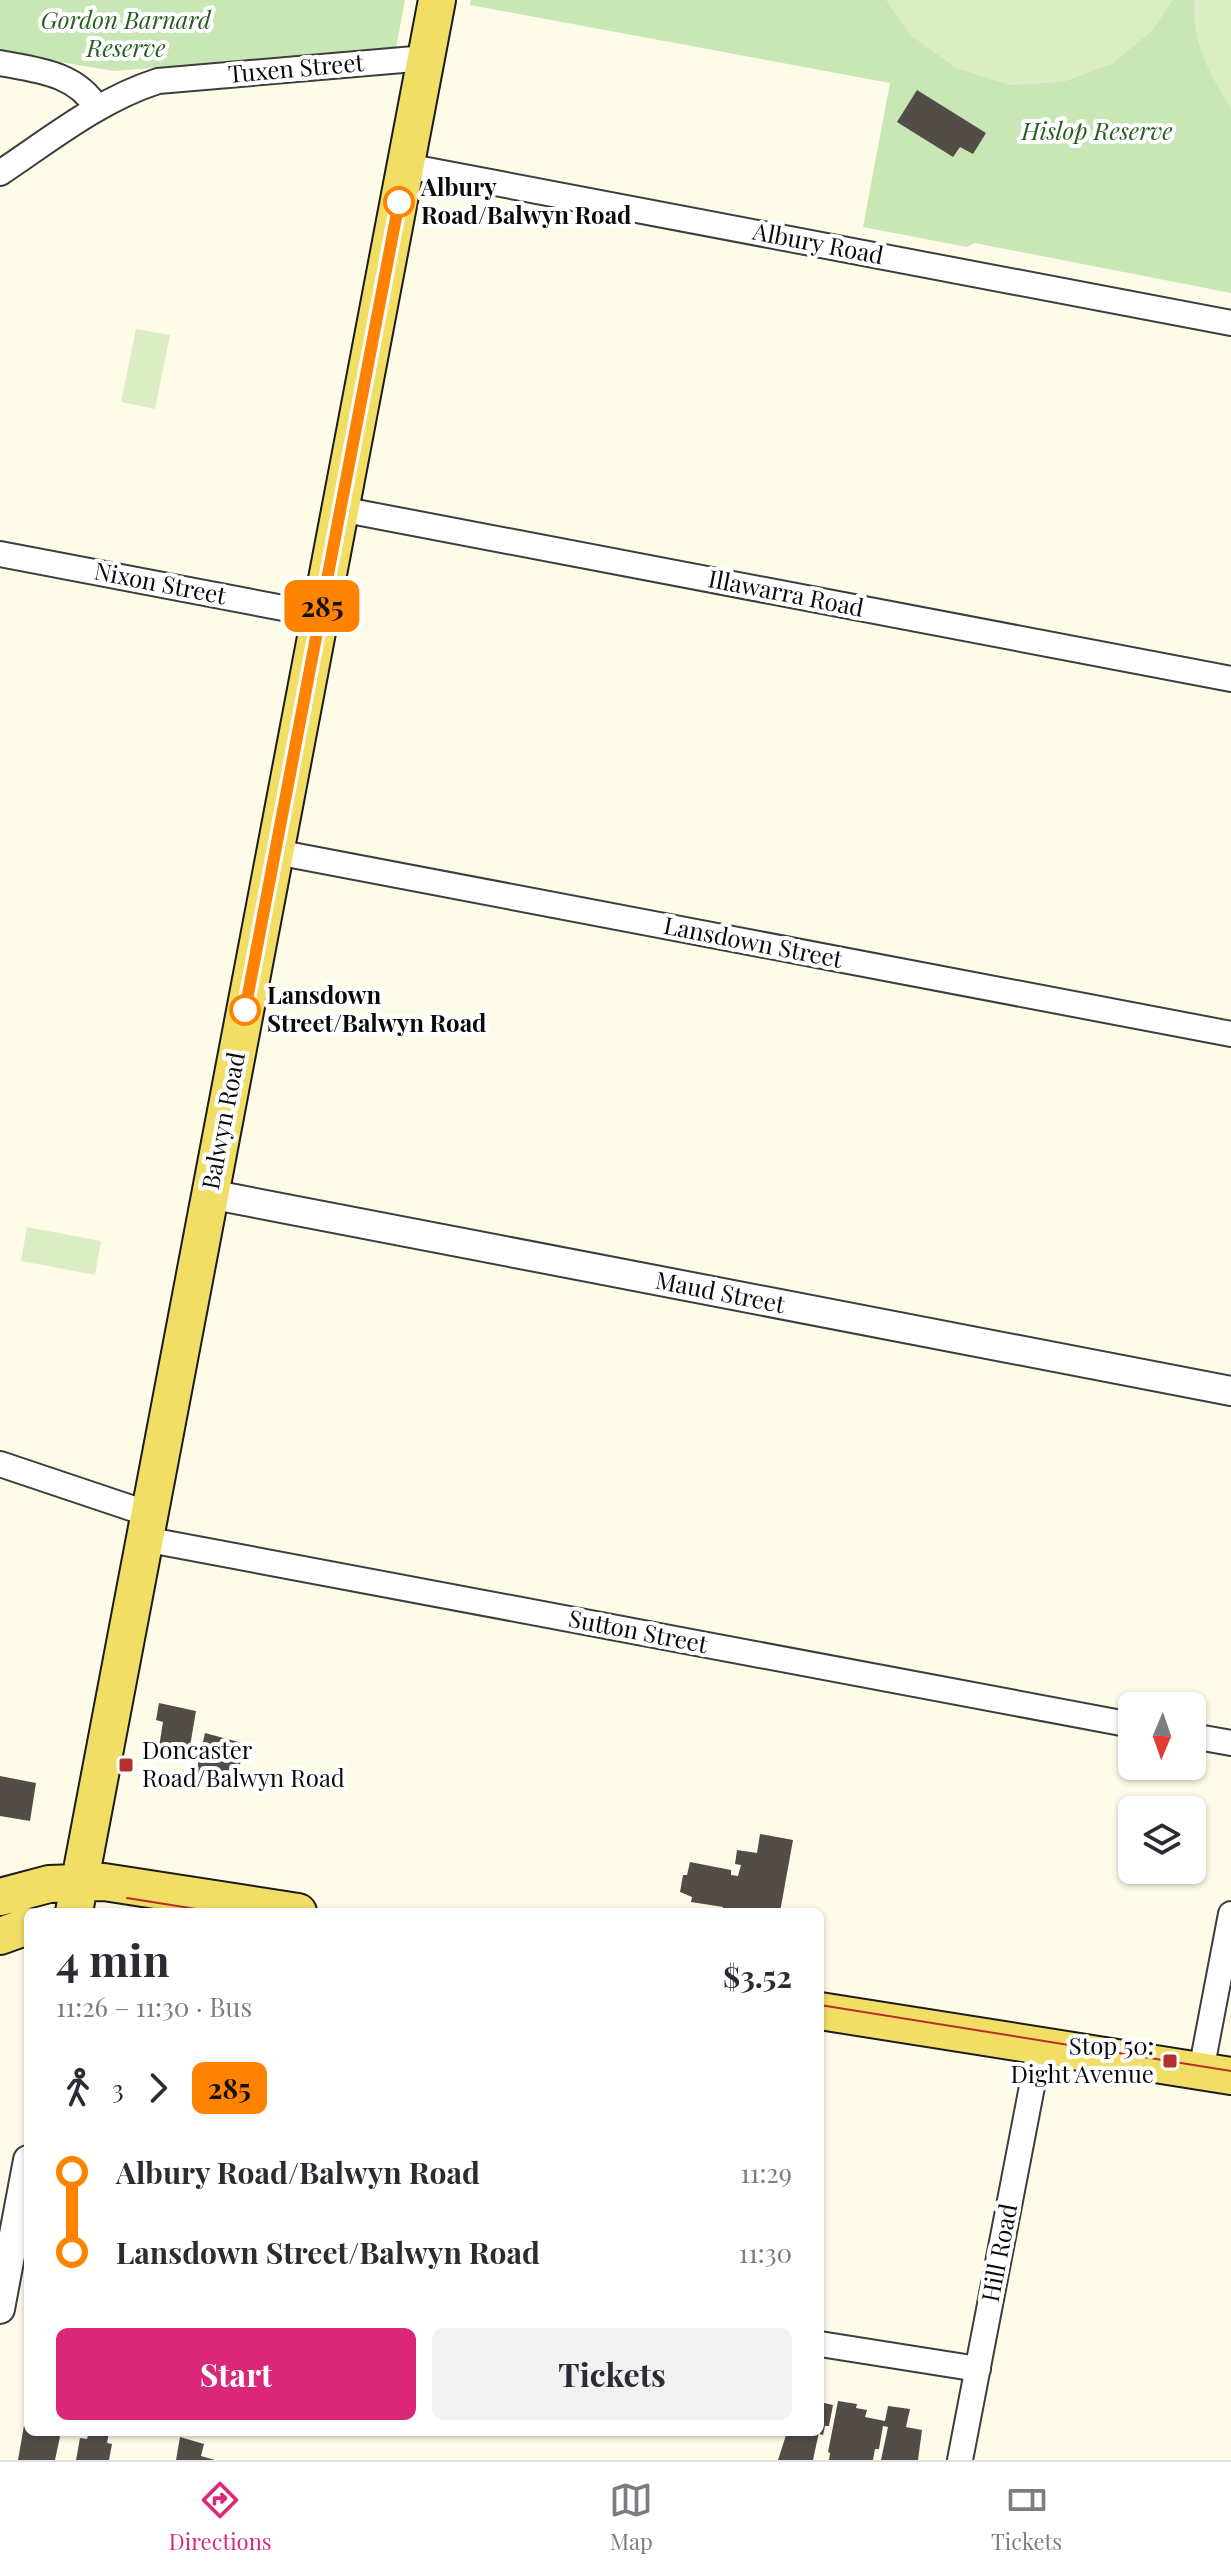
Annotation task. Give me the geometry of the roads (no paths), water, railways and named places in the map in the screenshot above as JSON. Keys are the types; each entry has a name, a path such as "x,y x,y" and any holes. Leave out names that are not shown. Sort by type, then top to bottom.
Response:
{"main road":[{"name":"Balwyn Road","path":"76,1897 437,0"},
{"path":"0,1897 49,1884 76,1897 121,1883 274,1908"},
{"path":"0,1936 24,1927"},
{"path":"824,2012 1216,2074"}],"street":[{"name":"Tuxen Street","path":"0,173 97,108 129,90 158,81 426,58"},
{"path":"0,63 75,83 84,89 97,108"},
{"name":"Albury Road","path":"406,166 1231,323"},
{"name":"Illawarra Road","path":"340,509 1231,679"},
{"name":"Nixon Street","path":"0,554 320,615"},
{"name":"Lansdown Street","path":"276,852 1231,1034"},
{"name":"Maud Street","path":"209,1194 1231,1391"},
{"name":"Sutton Street","path":"0,1464 147,1527 1118,1722"},
{"path":"1206,1739 1231,1743"},
{"path":"1216,2074 1231,1914"},
{"name":"Hill Road","path":"960,2460 1040,2045"},
{"path":"0,2309 24,2200"},
{"path":"824,2345 978,2369"}],"tram line":[{"path":"127,1898 190,1908"},
{"path":"824,2006 1231,2071"}],"place":[{"name":"Albury Road/Balwyn Road","path":"399,202"},
{"name":"Lansdown Street/Balwyn Road","path":"245,1010"},
{"name":"Doncaster Road/Balwyn Road","path":"126,1765"},
{"name":"Stop 50: Dight Avenue","path":"1170,2061"}],"park label":[{"name":"Gordon Barnard Reserve","path":"126,35"},
{"name":"Hislop Reserve","path":"1097,132"}]}
